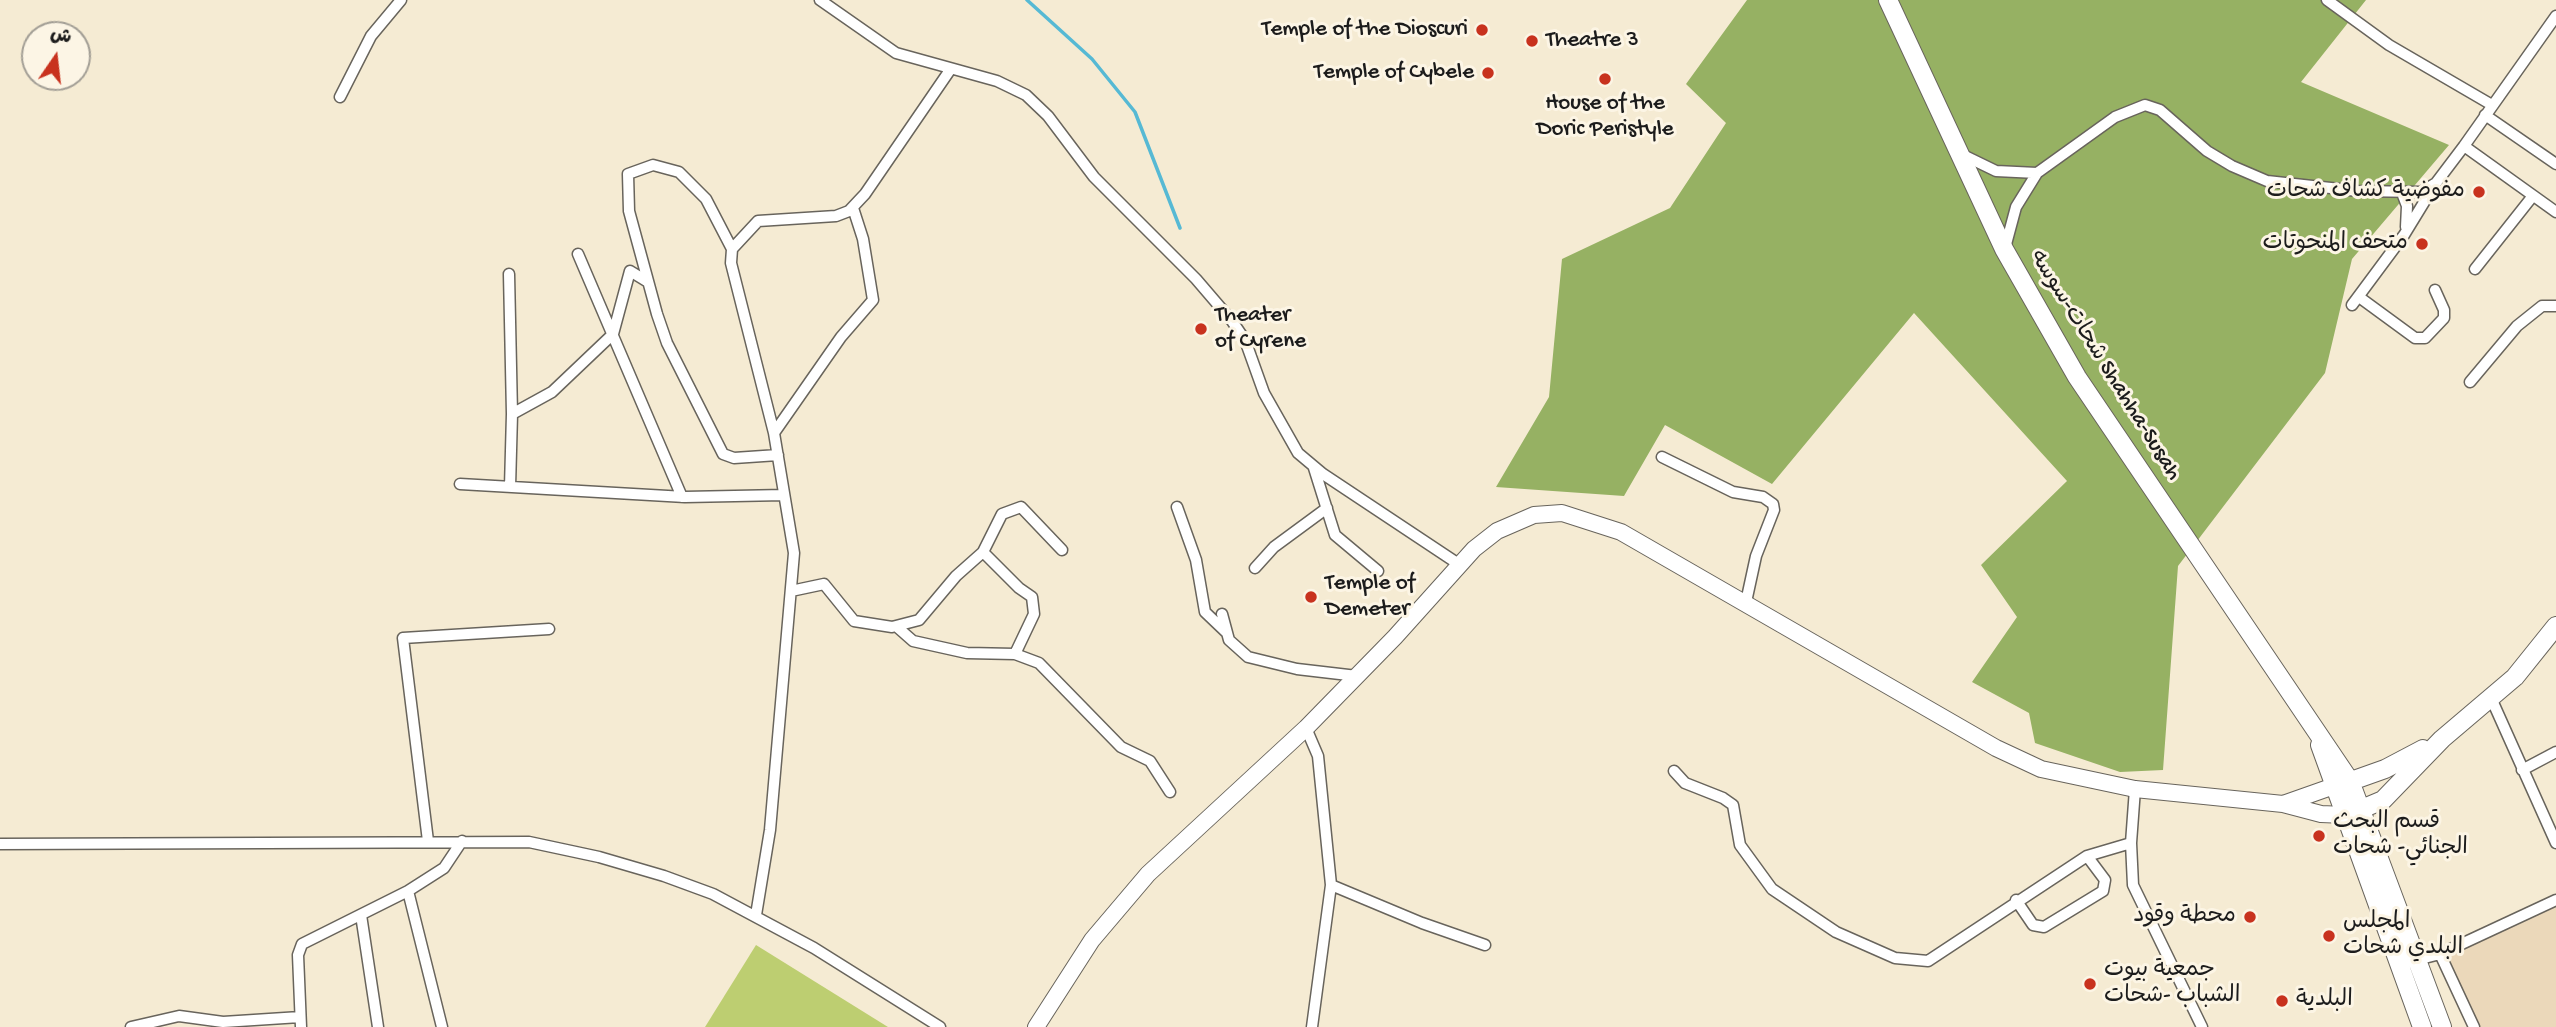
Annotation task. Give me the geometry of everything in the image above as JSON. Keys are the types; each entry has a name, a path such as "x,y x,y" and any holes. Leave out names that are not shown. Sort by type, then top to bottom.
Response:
{"main road":[{"name":"شحات-سوسه Shahha-Susah","path":"1888,0 2004,249 2077,377 2317,735 2342,784 2409,962 2442,1027"},
{"path":"1036,1027 1092,940 1120,906 1214,810 1306,727 1357,676 1485,539 1534,515 1562,513 1621,531 2017,759 2064,776 2135,789 2283,804 2321,814 2353,813 2384,800 2442,739 2532,659 2556,643"},
{"path":"2532,659 2556,626"},
{"path":"2283,804 2402,761 2442,739"},
{"name":"شحات-سوسه Shahha-Susah","path":"2409,962 2423,1027"}],"street":[{"path":"340,97 372,36 401,0"},
{"path":"820,0 895,53 1012,87 1026,95 1048,116 1094,177 1196,279 1232,321 1245,340 1264,393 1298,453 1314,468 1460,565"},
{"path":"2327,0 2389,45 2488,110 2556,164"},
{"path":"2435,290 2445,310 2444,318 2425,338 2415,338 2356,301 2404,235 2436,183 2556,16"},
{"path":"732,249 758,221 836,216 853,208 950,70"},
{"path":"2004,249 2016,207 2037,173 2115,117 2145,105 2160,110 2207,151 2232,166 2267,181 2314,188 2402,193 2421,192 2436,183"},
{"path":"2464,146 2556,212"},
{"path":"1959,153 1996,171 2037,173"},
{"path":"756,915 770,830 794,553 778,454 731,262 732,249 706,199 688,179 663,166 647,165 632,171 628,174 629,211 667,343 725,456 734,458 778,454"},
{"path":"2402,193 2408,220 2404,235"},
{"path":"2475,269 2532,197"},
{"path":"774,433 841,337 873,300 863,239 853,208"},
{"path":"578,254 682,497"},
{"path":"512,414 552,393 613,334 630,271 648,282"},
{"path":"509,274 512,414 510,487"},
{"path":"2470,382 2517,326 2542,306 2556,306"},
{"path":"1662,457 1733,492 1763,497 1773,504 1774,510 1756,556 1746,602"},
{"path":"1314,468 1335,535 1378,571"},
{"path":"460,484 682,497 784,495"},
{"path":"791,591 824,584 855,621 896,626 919,620 956,576 983,552 1002,514 1021,507 1062,550"},
{"path":"1178,507 1196,560 1205,612 1227,633"},
{"path":"1255,568 1274,547 1327,508"},
{"path":"983,552 1019,588 1032,597 1034,614 1015,654"},
{"path":"1222,614 1228,640 1248,657 1297,669 1357,676"},
{"path":"896,626 913,641 967,653 1015,654 1039,663 1121,747 1150,761 1170,792"},
{"path":"428,841 403,638 549,629"},
{"path":"2491,698 2556,843"},
{"path":"1306,727 1318,756 1331,885 1312,1027"},
{"path":"2522,770 2556,752"},
{"path":"1674,771 1685,783 1723,798 1733,805 1740,845 1772,888 1836,932 1895,958 1927,961 2016,900 2087,856 2131,843"},
{"path":"2135,789 2131,843 2133,885 2202,1027"},
{"path":"131,1027 179,1016 223,1022 301,1022 299,948 307,939 408,891 444,868 462,841"},
{"path":"0,844 529,842 599,857 664,876 756,915 940,1027"},
{"path":"2016,900 2037,927 2044,927 2068,913 2103,891 2106,885 2087,856"},
{"path":"1331,885 1422,923 1485,945"},
{"path":"408,891 442,1027"},
{"path":"2409,962 2440,954 2556,900"},
{"path":"361,915 378,1027"},
{"path":"2440,954 2474,1027"}],"shaded area":[{"path":"2556,902 2556,1027 2477,1027 2442,954"}],"green space":[{"path":"1747,0 2366,0 2301,82 2449,145 2352,259 2325,373 2178,566 2163,770 2120,772 2035,743 2029,713 1972,682 2017,617 1981,565 2067,481 1914,313 1772,484 1665,425 1624,496 1496,487 1549,397 1562,259 1670,208 1726,123 1686,84"},
{"path":"756,945 888,1027 705,1027"}],"waterway":[{"path":"1027,0 1092,59 1135,112 1180,228"}],"place":[{"name":"Temple of the Dioscuri","path":"1482,30"},
{"name":"Theatre 3","path":"1532,41"},
{"name":"Temple of Cybele","path":"1488,73"},
{"name":"House of the Doric Peristyle","path":"1605,79"},
{"name":"مفوضية كشاف شحات","path":"2479,192"},
{"name":"متحف المنحوتات","path":"2422,244"},
{"name":"Theater of Cyrene","path":"1201,329"},
{"name":"Temple of Demeter","path":"1311,597"},
{"name":"قسم البحث الجنائي- شحات","path":"2319,836"},
{"name":"محطة وقود","path":"2250,917"},
{"name":"المجلس البلدي شحات","path":"2329,936"},
{"name":"جمعية بيوت الشباب -شحات","path":"2090,984"},
{"name":"البلدية","path":"2282,1001"}]}
